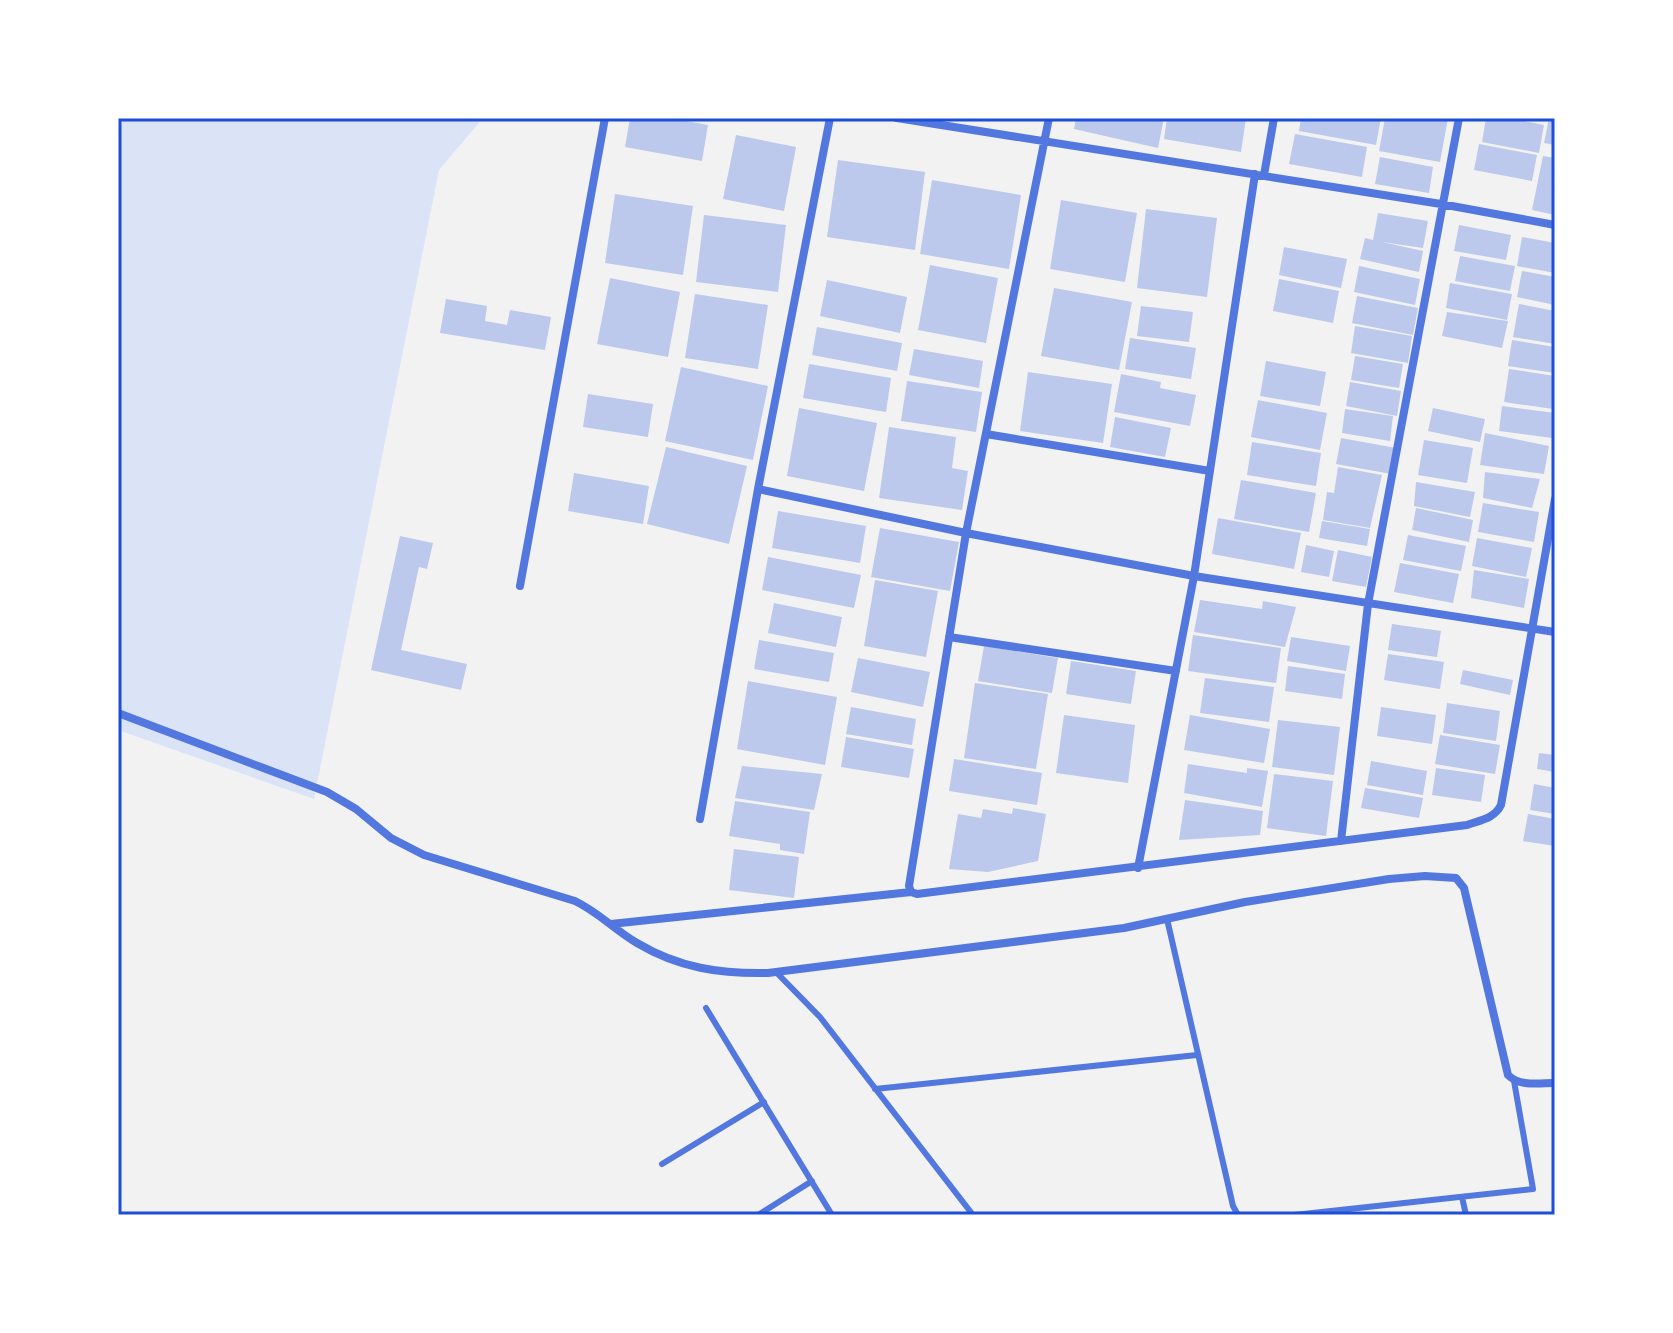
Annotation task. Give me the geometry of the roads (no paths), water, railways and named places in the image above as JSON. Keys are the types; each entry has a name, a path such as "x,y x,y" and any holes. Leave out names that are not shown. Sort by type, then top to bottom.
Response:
{"street":[{"path":"520,586 605,118"},
{"path":"700,819 758,489 830,118"},
{"path":"897,118 1441,204 1555,225"},
{"path":"911,892 909,886 966,533 1049,118"},
{"path":"1138,868 1194,576 1260,175 1274,118"},
{"path":"1341,841 1368,604 1459,118"},
{"path":"986,434 1210,471"},
{"path":"758,489 966,533 1194,576 1555,632"},
{"path":"611,924 911,892 917,894 1138,868 1467,825 1497,812 1501,805 1555,499"},
{"path":"949,637 1176,671"},
{"path":"118,713 327,792 356,809 405,846 424,855 575,901 590,908 637,943 688,965 730,974 776,972 1124,928 1245,902 1389,879 1425,876 1456,878 1464,888 1504,1063 1514,1081 1555,1083"}],"lane":[{"path":"1167,919 1233,1206 1238,1215"},
{"path":"776,972 820,1017 973,1215"},
{"path":"706,1008 832,1215"},
{"path":"875,1089 1197,1055"},
{"path":"1294,1215 1534,1188 1514,1081"},
{"path":"662,1164 764,1102"},
{"path":"758,1215 812,1181"},
{"path":"1462,1197 1466,1215"}]}
